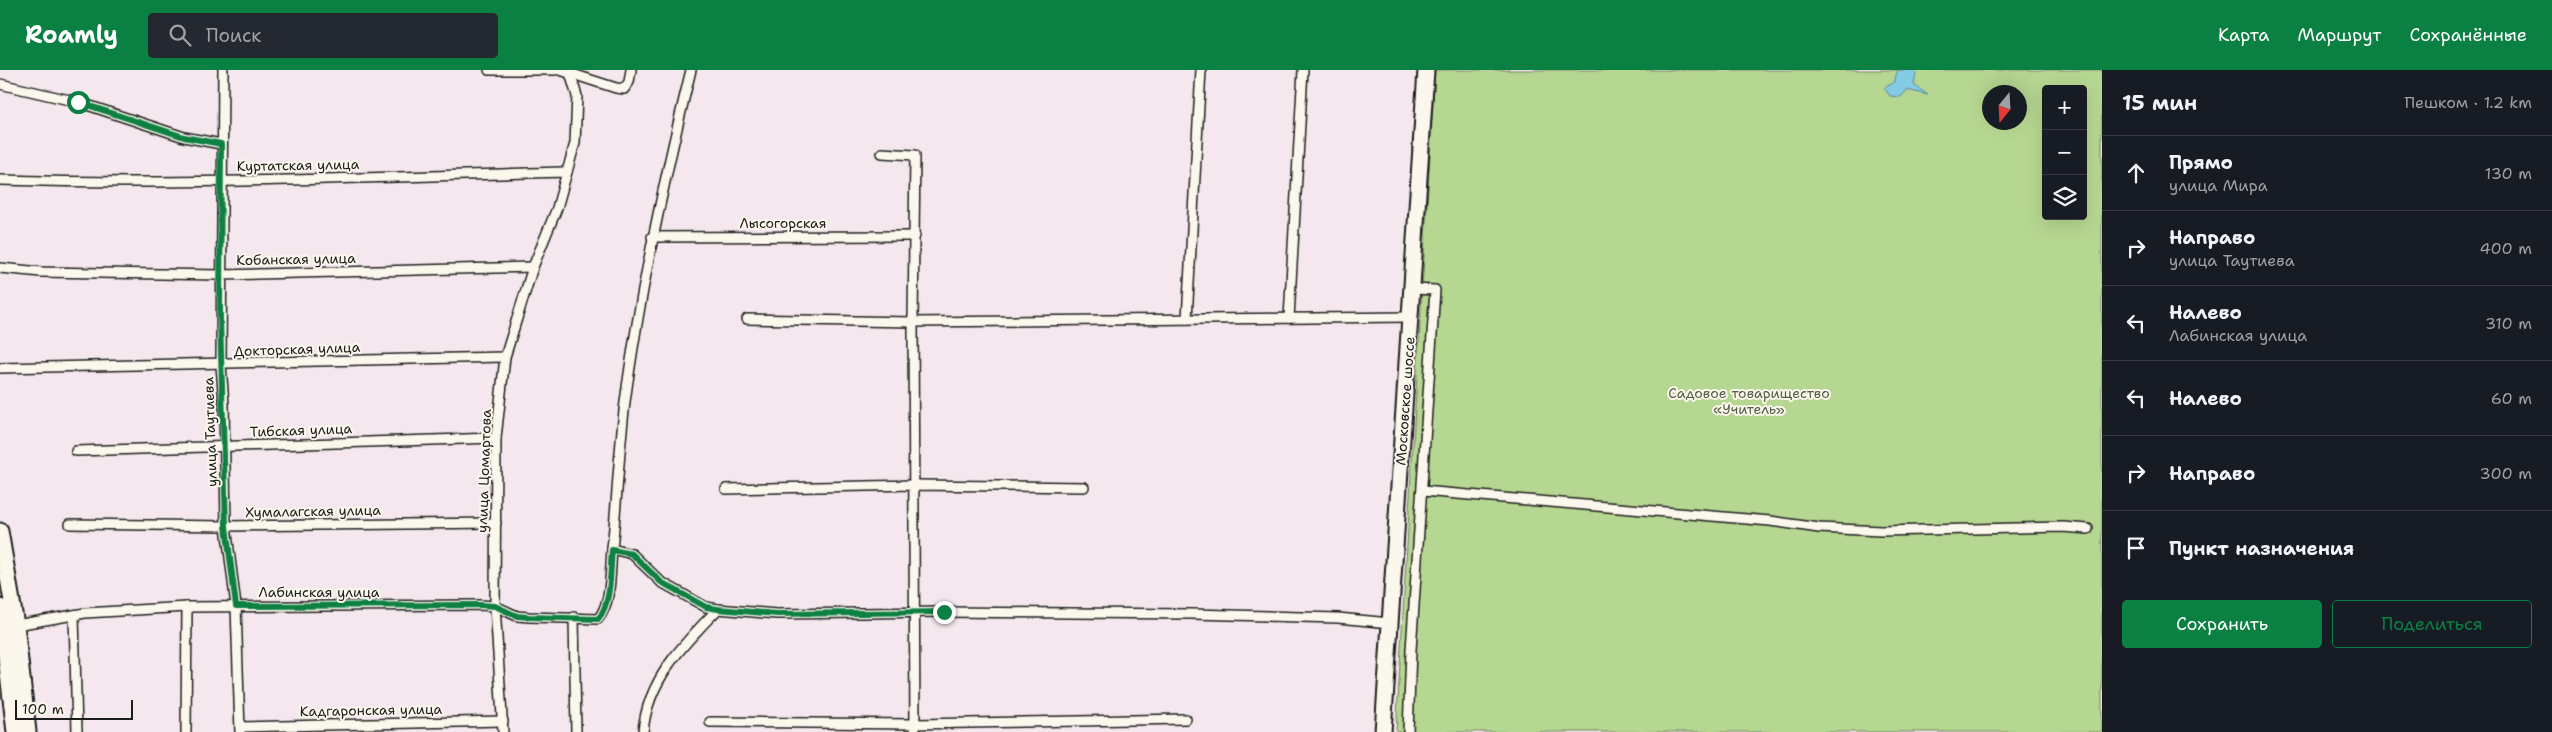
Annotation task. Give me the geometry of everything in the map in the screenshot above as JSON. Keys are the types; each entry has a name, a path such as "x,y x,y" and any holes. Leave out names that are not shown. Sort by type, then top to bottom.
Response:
{"main road":[{"name":"Московское шоссе","path":"1383,732 1426,70"},
{"path":"0,531 16,625 28,732"},
{"path":"0,607 15,732"}],"street":[{"name":"улица Таутиева","path":"223,70 220,275 221,365 226,526 236,606 240,729"},
{"path":"489,70 555,70"},
{"path":"560,70 624,89 629,82 631,70"},
{"path":"691,70 652,238 625,403 612,550 632,554 661,582 706,607 718,609 777,614 1192,614 1338,618 1390,623"},
{"path":"1187,319 1201,70"},
{"path":"1288,318 1303,70"},
{"name":"улица Цомартова","path":"503,732 495,606 496,438 504,357 533,267 557,208 567,172 578,123 577,96 570,73"},
{"path":"0,84 78,102 184,137 221,144"},
{"path":"882,153 915,155 913,322 916,613 915,728"},
{"name":"Куртатская улица","path":"0,180 68,182 222,180 567,172"},
{"name":"Лысогорская","path":"652,238 915,236"},
{"name":"Кобанская улица","path":"0,268 41,272 220,275 533,267"},
{"path":"1408,732 1411,650 1435,290 1412,289"},
{"path":"746,318 913,322 1410,317"},
{"name":"Докторская улица","path":"0,368 221,365 504,357"},
{"name":"Тибская улица","path":"76,451 496,438"},
{"path":"726,489 915,486 1084,487"},
{"path":"1422,491 1770,521 1819,528 1881,531 2063,526 2088,529"},
{"name":"Хумалагская улица","path":"70,524 226,526 496,523"},
{"name":"Лабинская улица","path":"16,625 74,615 187,607 236,606 495,606 517,616 598,619 603,613 612,550"},
{"path":"186,732 187,607"},
{"path":"643,732 648,699 654,686 703,624 718,609"},
{"path":"74,615 77,732"},
{"path":"574,617 576,732"},
{"path":"710,722 915,728 1186,719"},
{"name":"Кадгаронская улица","path":"240,729 503,721"}],"green space":[{"name":"Садовое товарищество «Учитель»","path":"1435,70 2102,70 2102,732 1396,732"}],"water":[{"path":"1898,70 1914,70 1916,73 1914,85 1928,95 1907,90 1901,97 1890,96 1884,88 1893,83"}],"route":[{"path":"78,102 184,137 221,144 220,318 224,404 226,526 236,606 480,605 495,606 517,616 598,619 603,613 606,603 612,550 632,554 661,582 706,607 777,614 944,612"}]}
